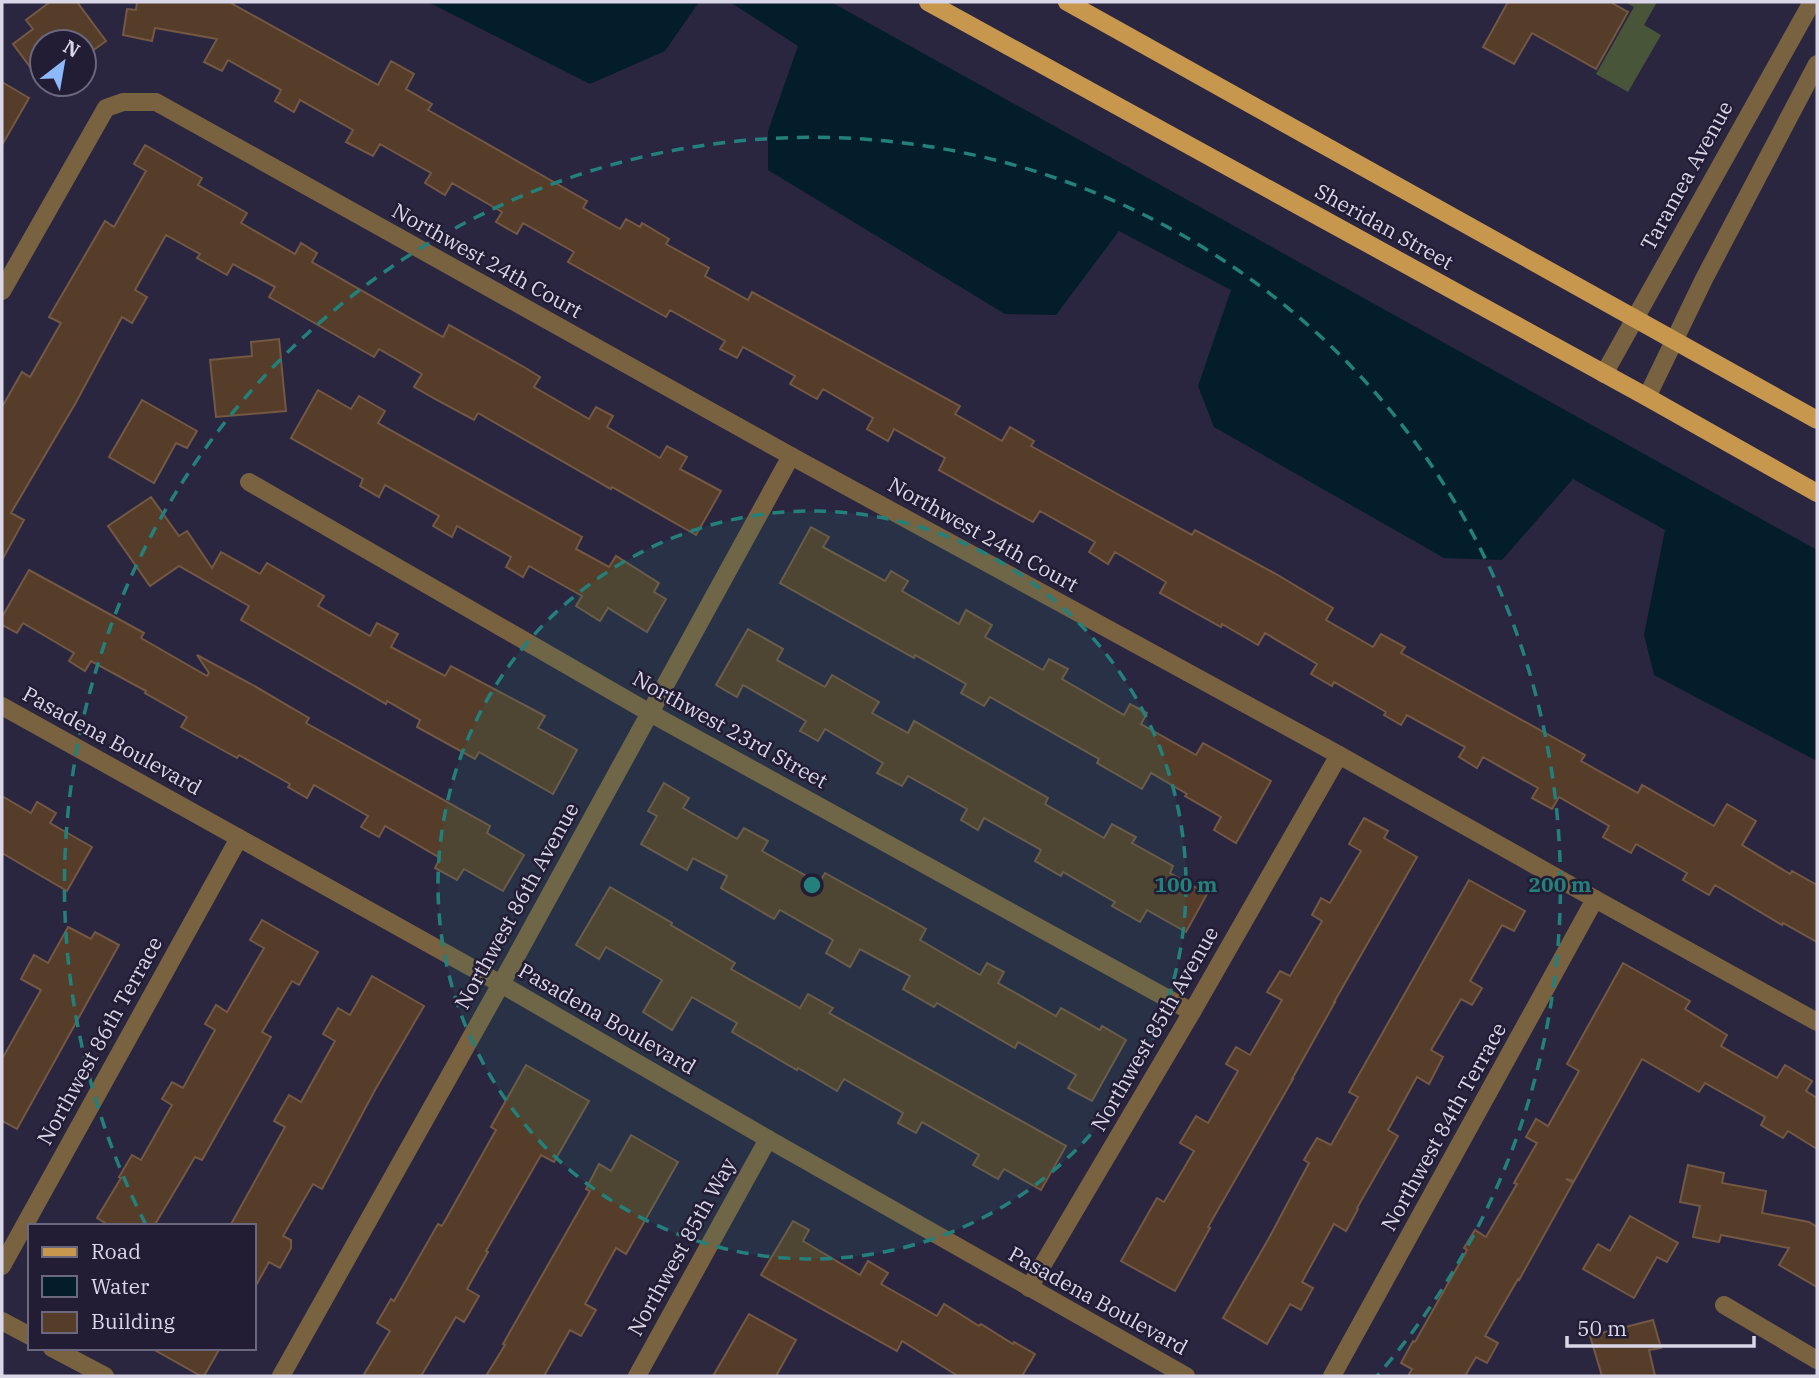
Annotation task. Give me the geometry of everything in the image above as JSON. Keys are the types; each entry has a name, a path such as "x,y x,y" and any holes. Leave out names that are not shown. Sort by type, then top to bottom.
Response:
{"main road":[{"name":"Sheridan Street","path":"928,2 1817,493"},
{"name":"Sheridan Street","path":"1067,2 1817,419"}],"street":[{"name":"Taramea Avenue","path":"1604,374 1812,2"},
{"path":"1647,397 1704,279 1817,64"},
{"name":"Northwest 24th Court","path":"2,290 106,108 123,102 156,102 1817,1022"},
{"name":"Northwest 86th Avenue","path":"281,1376 501,984 791,456"},
{"name":"Northwest 23rd Street","path":"249,482 650,712 1192,1012"},
{"name":"Pasadena Boulevard","path":"2,706 501,984 1186,1376"},
{"name":"Northwest 85th Avenue","path":"1029,1288 1192,1012 1339,755"},
{"name":"Northwest 86th Terrace","path":"2,1266 239,838"},
{"name":"Northwest 84th Terrace","path":"1332,1376 1595,900"},
{"name":"Northwest 85th Way","path":"637,1376 768,1139"},
{"path":"1724,1305 1817,1360"},
{"path":"2,1321 28,1335"},
{"path":"56,1350 105,1376"}],"green space":[{"path":"1625,2 1657,2 1644,25 1661,35 1628,92 1596,74 1634,7"}],"water":[{"path":"428,2 699,2 665,51 590,84"},
{"path":"730,2 831,2 1817,550 1817,761 1654,675 1644,635 1665,530 1573,479 1502,560 1444,558 1214,427 1198,386 1231,290 1119,231 1056,315 1005,314 768,170 768,131 798,46"}],"building":[{"path":"50,2 77,2 96,28 32,28 26,20"},
{"path":"137,2 229,2 378,85 391,61 414,74 406,89 432,104 428,110 587,201 583,208 620,229 626,219 640,227 642,223 669,239 666,244 709,268 705,276 748,300 752,292 960,406 955,414 1002,441 1010,427 1034,441 1031,446 1121,496 1192,535 1195,530 1276,574 1333,608 1326,620 1373,647 1381,634 1405,647 1401,653 1585,755 1581,761 1638,793 1642,785 1714,826 1727,804 1756,821 1742,845 1790,874 1792,871 1817,885 1817,942 1783,923 1782,925 1715,885 1709,895 1683,880 1687,873 1636,844 1631,853 1603,837 1609,826 1559,797 1552,809 1532,798 1538,788 1483,757 1477,768 1459,757 1465,747 1407,715 1401,725 1384,715 1386,712 1334,682 1332,686 1311,674 1317,664 1265,633 1258,645 1222,624 1221,627 1160,593 1166,582 1115,552 1108,564 1089,552 1095,542 1040,511 1033,522 998,503 939,470 945,458 894,429 888,441 867,429 873,418 823,389 817,399 790,384 795,376 743,347 737,358 720,349 725,341 670,310 666,317 568,262 574,252 523,223 517,234 496,222 502,212 452,183 445,195 425,183 431,173 380,144 373,156 346,142 353,130 300,100 294,112 275,101 281,90 228,60 222,71 204,62 217,39 155,28 152,41 123,35 127,9 136,10"},
{"path":"1508,2 1610,2 1628,12 1596,69 1532,33 1514,64 1483,47"},
{"path":"98,30 106,41 98,47"},
{"path":"28,33 28,64 13,44"},
{"path":"2,82 29,98 2,145"},
{"path":"145,145 202,178 198,185 247,213 241,223 295,254 301,243 317,253 312,262 443,337 449,325 524,367 540,377 534,387 589,419 596,407 613,416 607,427 660,458 667,446 687,457 680,469 721,491 696,535 478,413 474,420 435,399 414,387 422,374 379,349 374,357 269,297 275,287 233,264 227,275 197,258 200,254 166,235 135,290 147,297 132,323 122,317 11,513 24,520 2,560 2,407 22,372 30,377 61,323 49,317 105,221 114,227 146,171 134,164"},
{"path":"279,339 286,411 216,417 210,360 252,356 251,342"},
{"path":"318,390 351,409 359,396 385,411 378,423 582,537 576,549 609,567 616,556 659,583 654,592 666,599 647,632 608,608 600,621 576,606 582,596 529,566 523,577 506,567 511,557 457,526 452,537 433,526 439,516 385,485 379,497 360,486 363,479 291,438"},
{"path":"142,400 197,431 187,448 176,443 154,483 109,457"},
{"path":"151,497 179,536 187,531 212,568 221,552 260,574 267,563 324,596 318,606 370,636 377,623 398,634 391,647 445,676 451,666 545,716 538,728 577,750 553,794 479,752 475,759 417,727 420,720 387,701 386,704 241,620 249,606 179,566 150,586 108,526"},
{"path":"811,527 829,537 823,547 885,581 891,571 908,581 902,591 959,624 966,610 992,625 985,637 1043,670 1049,659 1068,669 1062,679 1124,715 1130,704 1147,713 1141,724 1196,755 1203,743 1271,781 1236,843 1214,830 1221,817 1151,773 1142,789 1097,763 1099,759 990,697 984,706 961,693 966,684 780,583"},
{"path":"29,570 144,633 141,638 207,676 209,673 197,655 251,684 309,718 306,723 490,826 487,833 524,855 503,891 464,869 457,880 435,868 440,858 385,826 379,837 361,827 368,816 314,785 307,798 288,787 290,784 239,755 237,758 181,727 187,717 145,693 146,691 91,661 85,671 69,661 74,653 23,623 17,633 2,625 2,617"},
{"path":"748,629 783,649 777,660 825,687 832,675 879,702 872,713 908,733 914,721 1048,798 1045,804 1104,838 1112,824 1136,837 1132,843 1173,866 1170,873 1207,894 1186,932 1147,910 1140,922 1112,906 1115,902 1063,872 1061,876 1035,861 1041,850 984,818 978,830 961,820 967,809 908,776 902,786 877,773 883,763 825,729 818,741 800,731 806,721 743,685 737,697 716,685"},
{"path":"664,783 689,798 683,808 737,839 744,828 768,841 762,851 819,883 825,873 926,929 920,940 980,975 987,963 1004,972 998,983 1056,1016 1061,1008 1100,1030 1102,1026 1126,1040 1092,1101 1068,1088 1076,1075 1018,1042 1015,1048 937,1003 934,1007 903,989 910,976 860,949 850,967 826,953 833,940 780,910 774,919 721,888 727,876 693,858 687,870 641,844 657,816 648,811"},
{"path":"2,796 31,813 37,802 56,813 50,823 92,847 67,891 2,853"},
{"path":"1364,818 1388,831 1384,838 1417,857 1208,1227 1210,1228 1175,1291 1121,1261 1157,1198 1164,1202 1194,1151 1180,1143 1196,1116 1208,1123 1238,1071 1226,1064 1236,1047 1250,1055 1282,1000 1267,992 1280,971 1290,976 1322,921 1312,915 1321,898 1330,903 1361,851 1349,844"},
{"path":"1469,880 1525,911 1514,931 1502,925 1470,981 1482,988 1472,1005 1461,999 1431,1050 1443,1057 1429,1084 1417,1077 1388,1130 1398,1136 1346,1231 1334,1224 1302,1282 1313,1288 1301,1310 1290,1304 1267,1344 1223,1318 1309,1163 1304,1160 1317,1138 1331,1145 1358,1097 1349,1092"},
{"path":"610,887 735,963 731,969 800,1008 808,994 833,1008 829,1013 1066,1146 1041,1190 1004,1169 998,1179 973,1165 979,1155 922,1122 916,1133 898,1123 903,1113 844,1079 837,1091 798,1068 797,1070 732,1032 737,1023 692,997 672,1030 643,1012 662,980 606,947 599,959 576,945"},
{"path":"262,920 318,952 299,985 292,981 262,1032 271,1037 202,1160 195,1157 155,1224 107,1224 97,1218 121,1178 119,1177 132,1155 141,1160 172,1105 162,1099 172,1082 183,1088 215,1030 205,1024 216,1005 227,1012 264,948 250,940"},
{"path":"68,927 91,939 95,932 119,945 17,1129 2,1121 2,1059 41,990 21,979 34,955 48,963"},
{"path":"1623,963 1690,1001 1685,1009 1727,1035 1721,1046 1777,1078 1785,1065 1812,1081 1806,1091 1817,1098 1817,1149 1788,1131 1783,1138 1761,1125 1765,1117 1705,1083 1699,1092 1642,1059 1574,1181 1566,1179 1573,1183 1485,1336 1498,1343 1487,1363 1476,1357 1465,1376 1408,1376 1412,1369 1401,1363 1467,1250 1464,1248 1475,1230 1486,1237 1517,1184 1514,1183 1537,1143 1526,1137 1536,1119 1548,1126 1579,1071 1567,1064"},
{"path":"372,976 424,1006 322,1189 313,1184 283,1236 291,1240 291,1248 280,1268 269,1262 256,1285 256,1224 231,1224 285,1127 274,1121 289,1095 301,1102 335,1041 323,1034 338,1008 350,1015"},
{"path":"526,1065 589,1101 554,1162 541,1155 467,1289 479,1296 464,1322 456,1317 421,1376 363,1376 390,1331 377,1323 391,1299 394,1301 438,1224 442,1226 496,1130 491,1127"},
{"path":"631,1135 678,1162 626,1254 616,1248 585,1304 596,1310 581,1336 570,1330 544,1376 486,1376 590,1191 586,1189 599,1164 611,1171"},
{"path":"1688,1165 1724,1173 1722,1183 1766,1191 1762,1213 1809,1222 1817,1227 1817,1287 1779,1265 1789,1248 1721,1235 1719,1242 1693,1237 1700,1206 1680,1202"},
{"path":"1630,1216 1678,1243 1667,1262 1657,1257 1634,1298 1583,1269 1598,1244 1610,1251"},
{"path":"793,1221 809,1230 803,1241 860,1275 868,1261 888,1273 881,1284 937,1316 944,1304 979,1326 981,1324 1035,1354 1022,1376 958,1376 902,1341 897,1351 761,1275"},
{"path":"749,1314 796,1340 776,1376 713,1376"},
{"path":"1653,1320 1661,1348 1649,1350 1655,1376 1602,1376 1590,1336"},
{"path":"155,1350 219,1350 204,1376"}]}
